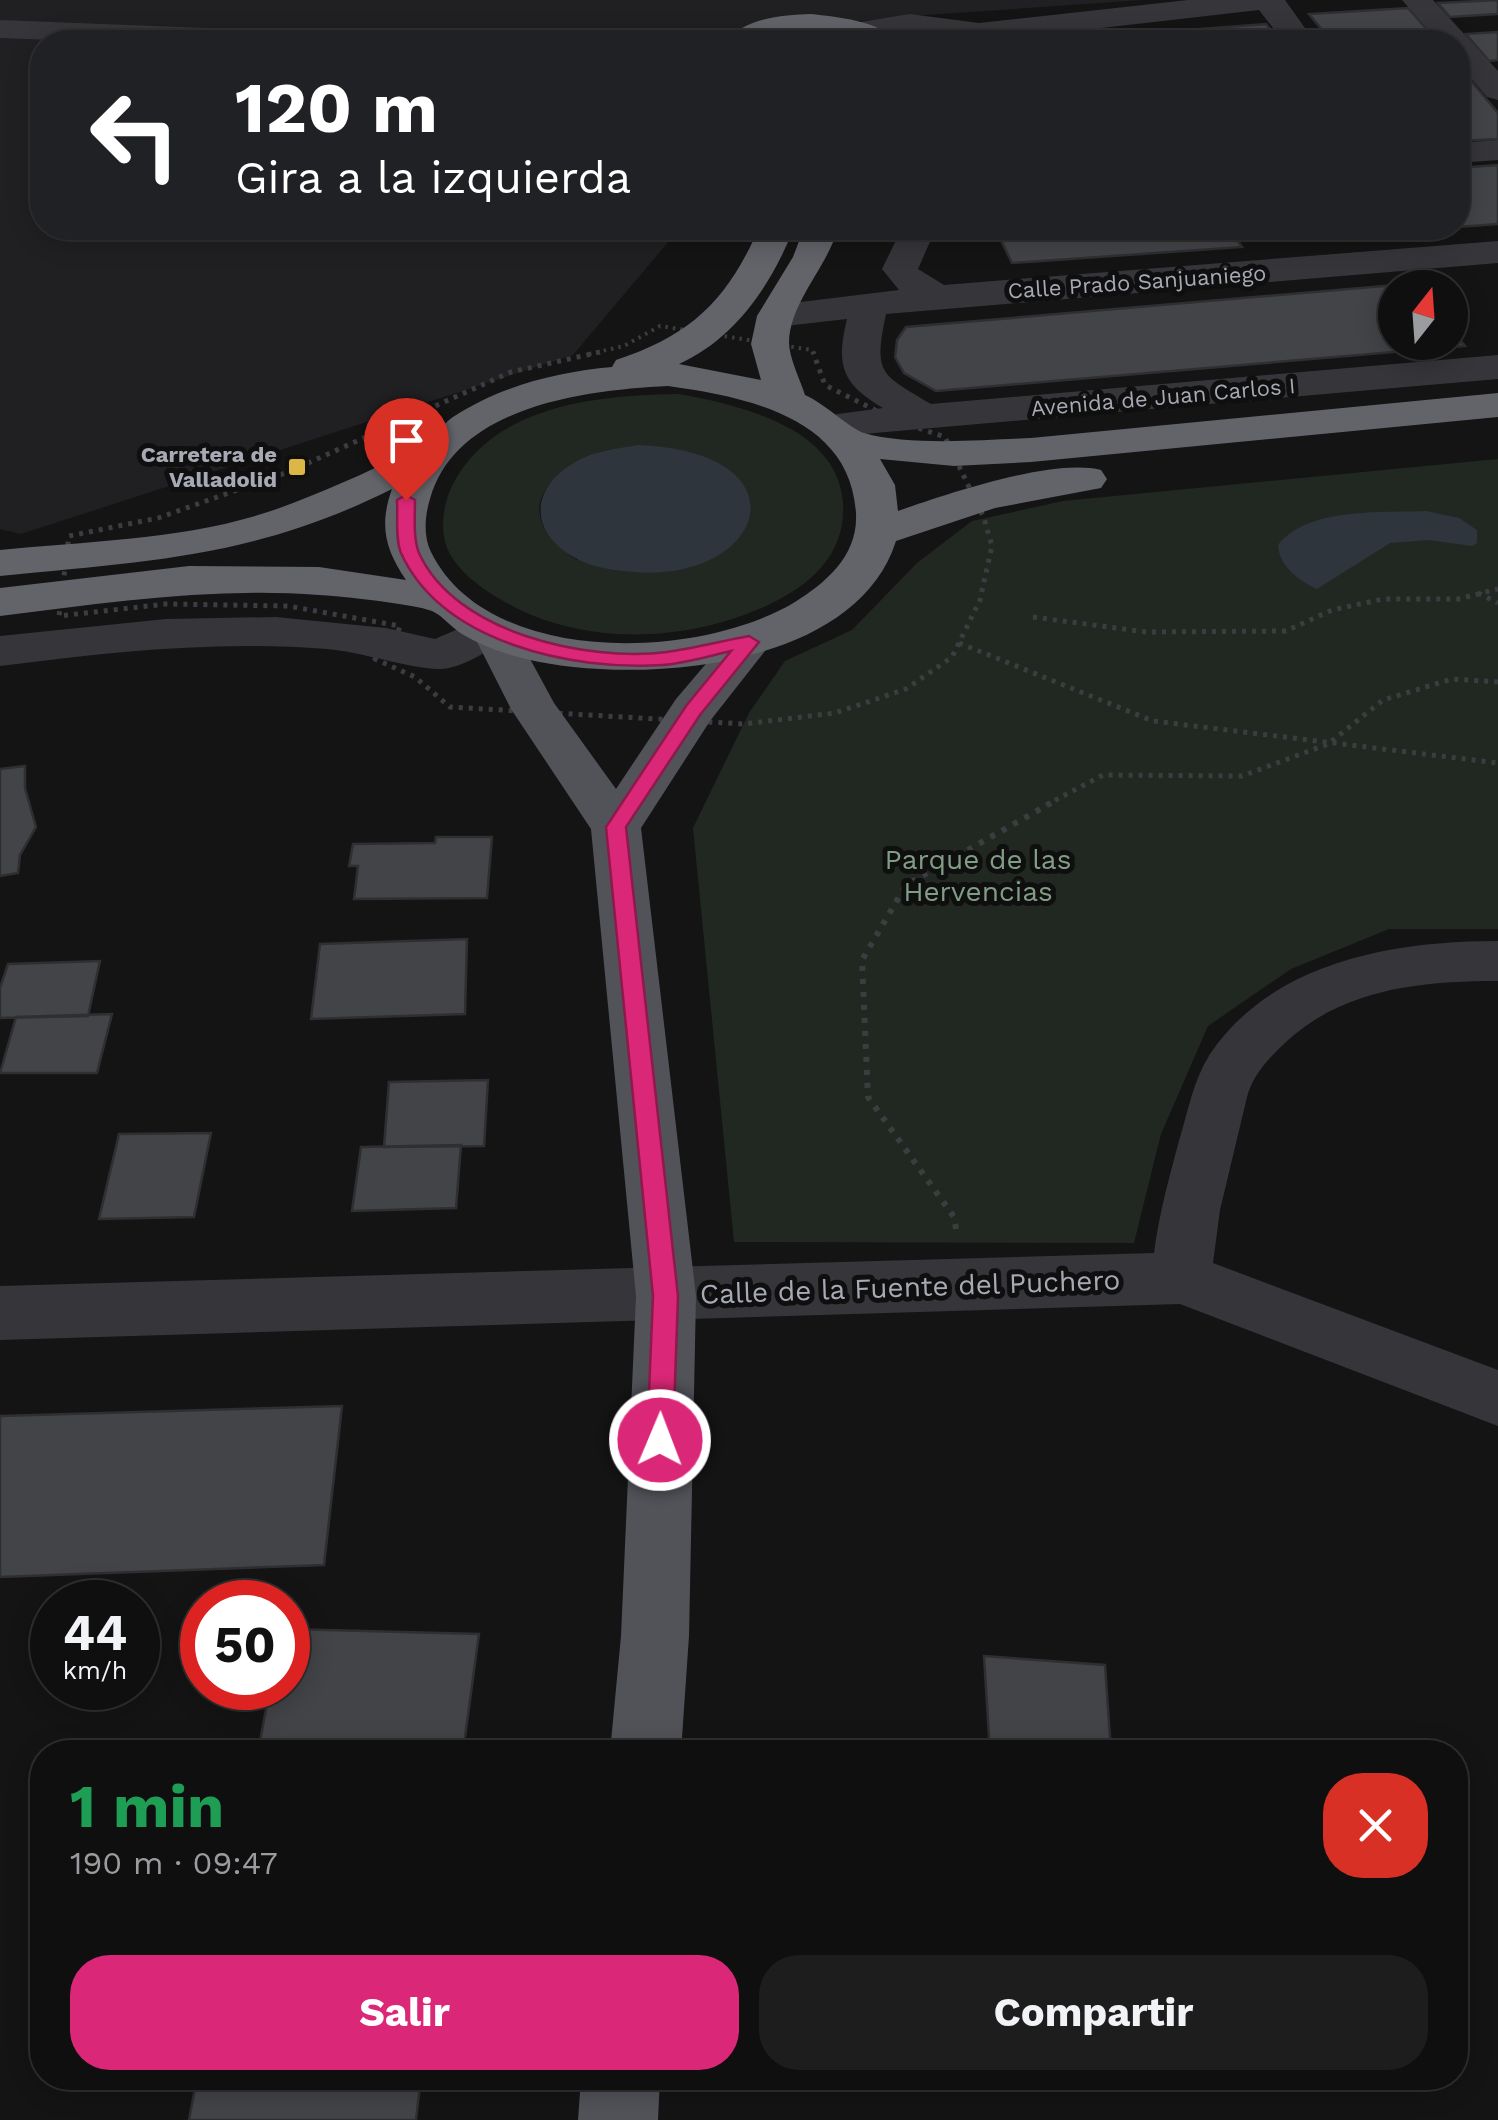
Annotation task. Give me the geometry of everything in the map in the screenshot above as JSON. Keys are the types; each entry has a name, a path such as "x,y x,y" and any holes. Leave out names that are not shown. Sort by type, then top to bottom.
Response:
{"highway":[{"path":"810,0 855,30"},
{"path":"756,25 834,30"},
{"path":"0,602 65,575 264,528 336,501 433,452 477,417 536,391 602,377 674,353 704,334 748,279 772,240"},
{"path":"788,401 773,330 817,240"},
{"path":"433,452 406,500 408,551 442,599 491,631 573,655 663,658 749,642 811,614 855,576 877,533 876,486 840,434 788,401 731,382 684,376 602,377"},
{"name":"Avenida de Juan Carlos I","path":"840,434 954,454 1498,405"},
{"path":"877,533 972,498 1040,484 1498,440"},
{"path":"0,563 65,575 300,581 442,599"}],"main road":[{"path":"491,631 534,709 616,827 666,1296 655,1636 647,1740"},
{"path":"616,827 687,720 749,642"},
{"path":"618,2120 621,2090"}],"street":[{"path":"871,0 916,30"},
{"path":"1071,30 1126,15 1269,0 1291,30"},
{"path":"1416,0 1452,30"},
{"path":"1126,15 1136,30"},
{"path":"0,29 30,30"},
{"path":"1470,50 1493,79"},
{"path":"1470,152 1498,150"},
{"path":"913,240 900,269 906,279 938,297"},
{"path":"1258,241 1281,270"},
{"name":"Calle Prado Sanjuaniego","path":"773,330 869,305 938,297 1498,252"},
{"path":"869,305 858,354 872,384 911,419"},
{"name":"Avenida de Juan Carlos I","path":"840,434 911,419 1498,367"},
{"path":"0,651 154,632 294,632 394,643 441,656 491,631"},
{"path":"1182,1278 1184,1223 1227,1074 1258,1032 1300,1001 1354,977 1412,964 1498,961"},
{"name":"Calle de la Fuente del Puchero","path":"0,1313 1182,1278 1498,1398"}],"path":[{"path":"660,326 704,334 773,330 812,350 825,385 945,437 984,518 992,546 980,600 952,657 906,689 836,713 744,724 450,707 415,677 375,660 394,643 400,626 288,606 166,604 59,616 69,536 158,518 288,472 511,372 624,346 660,326"},
{"path":"1032,617 1146,632 1286,632 1332,610 1383,599 1458,599 1498,589"},
{"path":"1478,593 1498,604"},
{"path":"959,643 1153,722 1498,763"},
{"path":"968,1284 954,1218 868,1097 862,960 906,885 968,846 1103,775 1242,776 1328,744 1383,700 1452,680 1498,682"}],"shaded area":[{"path":"0,0 1143,0 776,30 30,30 30,240 670,240 573,355 21,534 0,529"},
{"path":"638,445 693,453 728,469 747,491 750,515 738,538 714,558 678,570 633,572 591,565 555,543 542,520 543,496 549,484 580,460"},
{"path":"1426,511 1459,518 1477,530 1477,543 1390,543 1317,589 1291,572 1279,553 1278,545 1291,533 1326,518"}],"green space":[{"path":"679,394 756,413 805,438 824,455 837,477 843,503 839,538 823,566 784,597 736,618 667,633 632,635 562,625 529,614 490,593 461,569 446,545 444,514 452,486 470,459 493,438 550,410 582,402","holes":["604,451 577,560 544,527 539,512 542,497 564,472"]},
{"name":"Parque de las Hervencias","path":"1498,459 1498,929 1389,929 1291,969 1208,1026 1161,1134 1134,1243 734,1242 693,828 749,713 785,661 852,630 917,563 972,521 1063,501"}],"building":[{"path":"1498,0 1498,14 1450,17 1438,3"},
{"path":"1408,8 1427,30 1322,30 1309,14"},
{"path":"1266,24 1271,30 1186,30"},
{"path":"1498,32 1498,60 1489,61 1470,34"},
{"path":"1470,79 1498,113 1498,139 1470,140"},
{"path":"1498,165 1498,224 1470,226 1470,167"},
{"path":"1001,240 1237,240 1242,247 1012,263"},
{"path":"1378,287 1378,353 936,391 904,373 895,357 897,340 906,327"},
{"path":"25,766 25,788 36,827 20,855 18,873 0,876 0,769"},
{"path":"436,837 492,837 487,898 354,899 358,866 349,866 353,844 435,843"},
{"path":"467,939 465,1014 311,1019 320,944"},
{"path":"100,961 88,1016 0,1018 0,988 8,964"},
{"path":"112,1014 97,1073 0,1073 16,1017"},
{"path":"488,1080 484,1146 384,1147 389,1082"},
{"path":"211,1133 194,1217 99,1219 119,1134"},
{"path":"461,1145 456,1208 352,1211 361,1147"},
{"path":"342,1406 324,1565 0,1577 0,1416"},
{"path":"310,1630 479,1634 465,1740 260,1740 266,1710 310,1710"},
{"path":"984,1656 1105,1665 1110,1740 989,1740"},
{"path":"195,2090 420,2090 416,2120 189,2120"}],"place":[{"name":"Carretera de Valladolid","path":"297,467"}],"route":[{"path":"406,500 408,551 442,599 488,630 573,655 663,658 749,642 693,710 616,827 666,1296 660,1440"}]}
